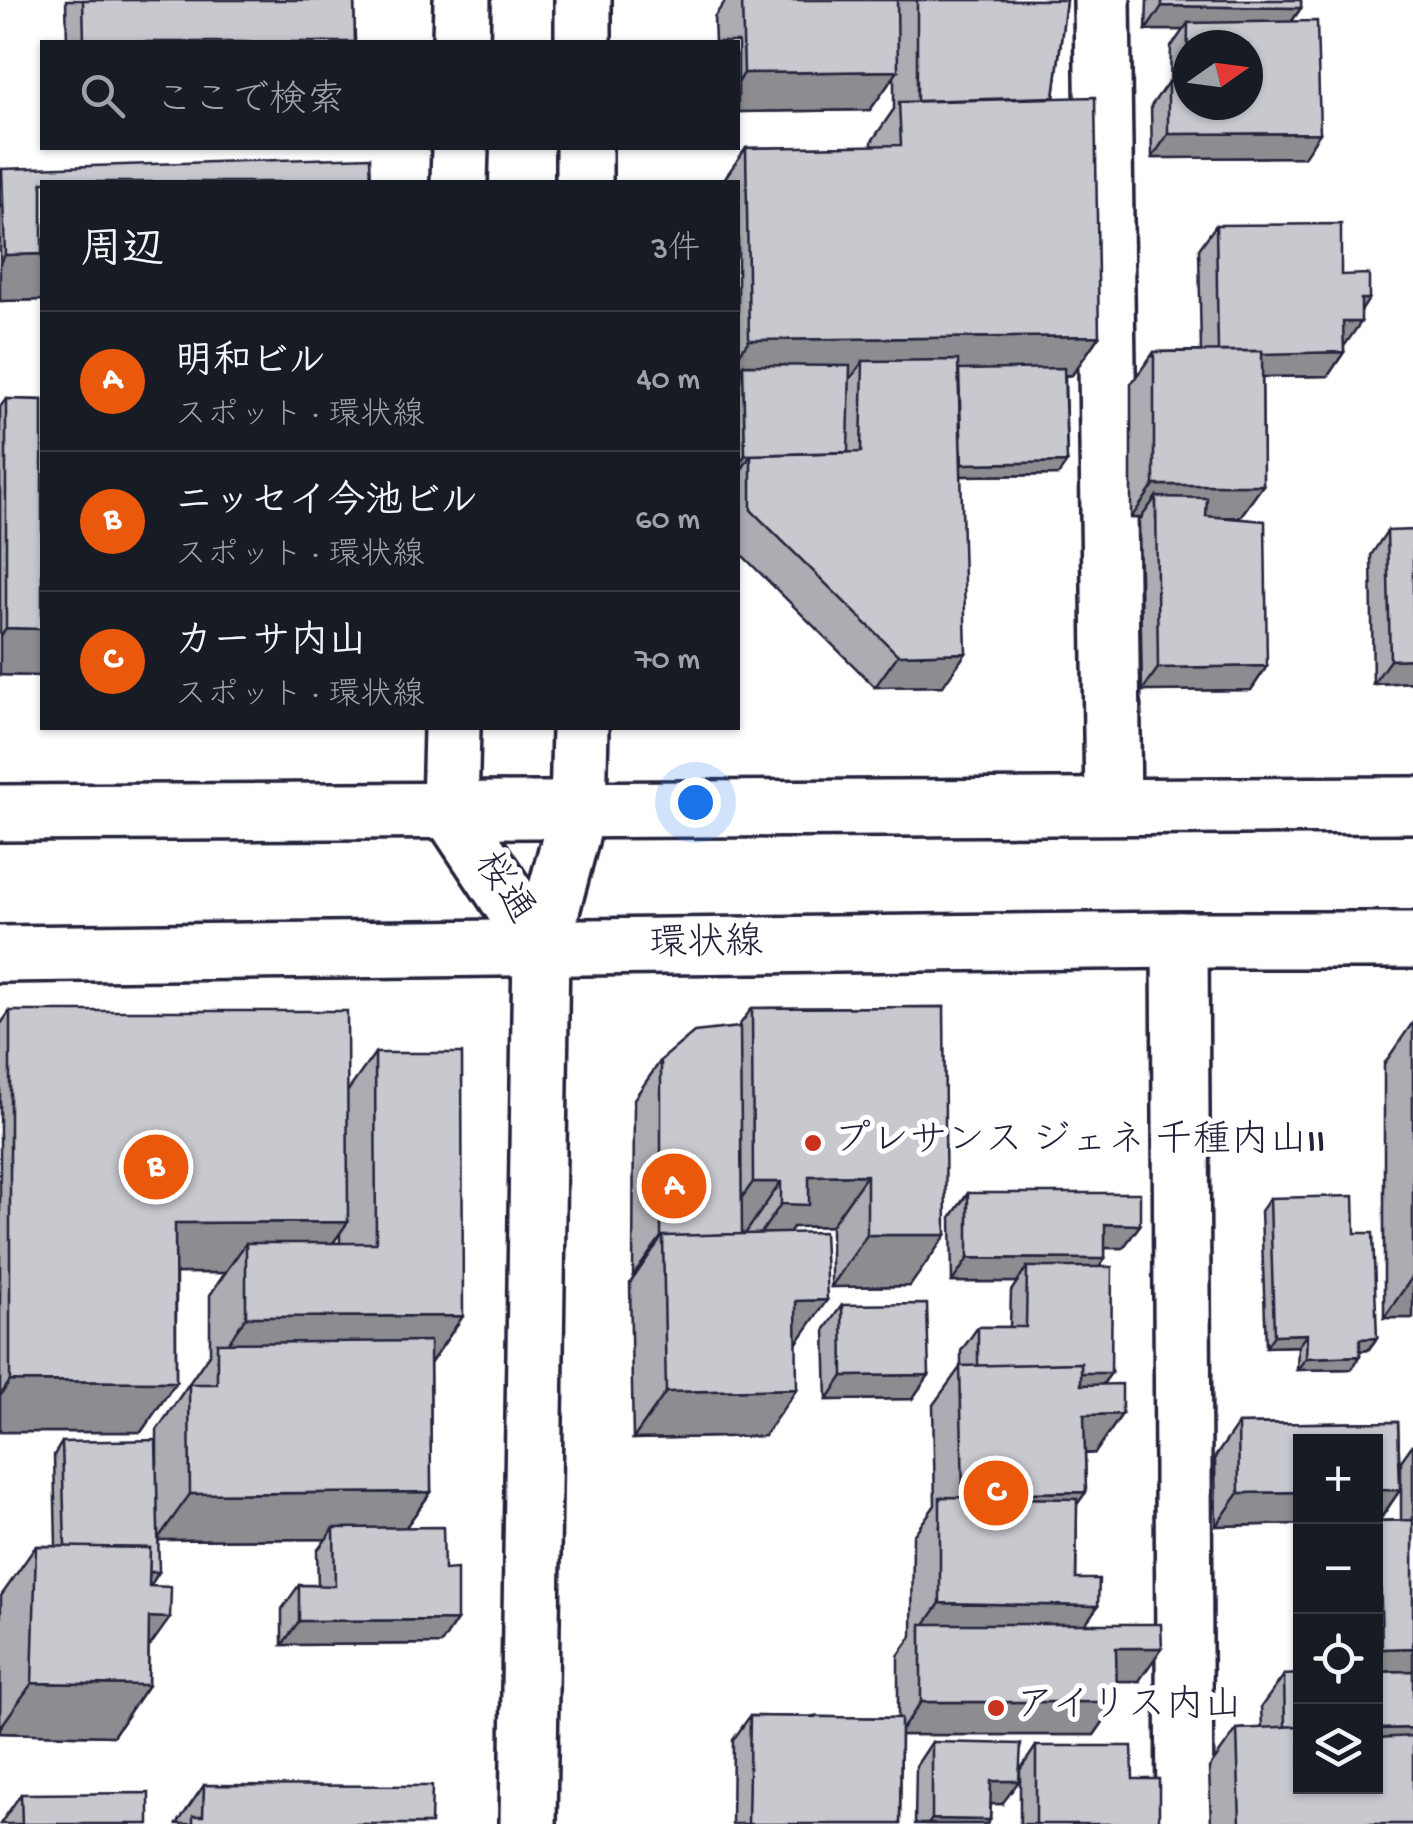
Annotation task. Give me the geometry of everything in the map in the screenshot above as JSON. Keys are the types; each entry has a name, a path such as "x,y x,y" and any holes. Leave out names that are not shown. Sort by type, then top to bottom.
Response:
{"street":[{"path":"462,0 462,40"},
{"path":"583,0 583,40"},
{"path":"1102,0 1114,806"},
{"path":"460,150 460,180"},
{"path":"584,150 584,180"},
{"name":"桜通","path":"452,730 450,811 540,948"},
{"name":"桜通","path":"540,948 578,810 580,730"},
{"path":"0,814 1413,804"},
{"path":"1180,940 1185,1824"},
{"name":"環状線","path":"0,954 1413,940"},
{"path":"528,1824 540,948"}],"building":[{"path":"83,0 354,0 355,40 84,40"},
{"path":"742,0 897,0 898,71 744,73"},
{"path":"917,0 1066,0 1054,97 917,101"},
{"path":"1162,0 1301,0 1301,8 1162,6"},
{"path":"1317,21 1320,133 1168,134 1168,82 1173,83 1173,120 1263,120 1263,30 1188,30 1188,23"},
{"path":"1095,97 1099,336 749,340 746,148 901,145 899,102"},
{"path":"370,157 371,180 40,180 40,254 5,255 2,169"},
{"path":"1341,224 1341,275 1369,274 1369,299 1361,299 1361,322 1343,322 1344,352 1218,351 1216,225"},
{"path":"1262,351 1263,485 1154,485 1154,352"},
{"path":"958,360 966,653 898,655 751,510 751,455 861,452 863,361"},
{"path":"743,365 850,366 848,452 745,455"},
{"path":"1064,368 1067,462 962,464 959,370"},
{"path":"6,399 40,400 40,629 6,628"},
{"path":"1156,497 1207,498 1206,516 1265,521 1267,666 1158,668"},
{"path":"1413,530 1413,659 1390,660 1387,531"},
{"path":"944,1007 946,1235 867,1235 867,1175 809,1176 809,1205 781,1204 781,1182 753,1182 752,1008"},
{"path":"10,1011 347,1011 348,1222 175,1223 176,1382 10,1381"},
{"path":"740,1027 742,1234 661,1237 661,1060 694,1032"},
{"path":"375,1053 462,1053 463,1316 246,1317 246,1243 376,1243"},
{"path":"968,1193 1140,1193 1140,1225 1105,1224 1105,1259 968,1258"},
{"path":"1354,1196 1355,1233 1373,1233 1377,1338 1360,1339 1360,1356 1306,1358 1307,1334 1274,1335 1270,1198"},
{"path":"824,1232 827,1300 796,1301 797,1389 666,1392 663,1236"},
{"path":"1027,1267 1112,1267 1111,1373 1081,1373 1081,1363 978,1366 978,1327 1026,1327"},
{"path":"927,1304 929,1375 843,1376 842,1305"},
{"path":"430,1341 431,1492 190,1494 189,1384 217,1384 217,1343"},
{"path":"1081,1363 1081,1385 1122,1384 1122,1414 1084,1415 1086,1492 963,1494 960,1366"},
{"path":"1398,1422 1400,1490 1383,1490 1383,1434 1293,1434 1293,1492 1239,1493 1238,1424"},
{"path":"156,1440 159,1572 149,1572 150,1548 65,1547 62,1442"},
{"path":"940,1497 1077,1499 1076,1579 1099,1579 1098,1606 940,1603"},
{"path":"1413,1520 1413,1648 1383,1649 1383,1521"},
{"path":"443,1527 444,1570 457,1569 457,1620 299,1621 299,1585 335,1586 334,1528"},
{"path":"36,1546 150,1548 149,1586 171,1587 170,1618 149,1617 148,1685 32,1683"},
{"path":"921,1624 1161,1624 1162,1648 1116,1648 1117,1702 921,1702"},
{"path":"1413,1671 1413,1728 1383,1729 1383,1672"},
{"path":"1293,1674 1293,1726 1285,1727 1284,1675"},
{"path":"750,1716 901,1718 900,1824 748,1824"},
{"path":"1293,1726 1293,1794 1383,1794 1383,1738 1413,1736 1413,1824 1240,1824 1237,1729"},
{"path":"932,1742 1021,1744 1019,1781 991,1781 990,1820 932,1819"},
{"path":"1036,1746 1132,1746 1133,1779 1159,1779 1159,1824 1036,1824"},
{"path":"204,1785 432,1786 431,1824 193,1824 193,1816 203,1816"},
{"path":"149,1793 149,1824 22,1824 21,1794"}],"place":[{"name":"プレサンス ジェネ 千種内山II","path":"813,1143"},
{"name":"ニッセイ今池ビル","path":"156,1167"},
{"name":"明和ビル","path":"674,1186"},
{"name":"カーサ内山","path":"996,1493"},
{"name":"アイリス内山","path":"996,1708"}]}
